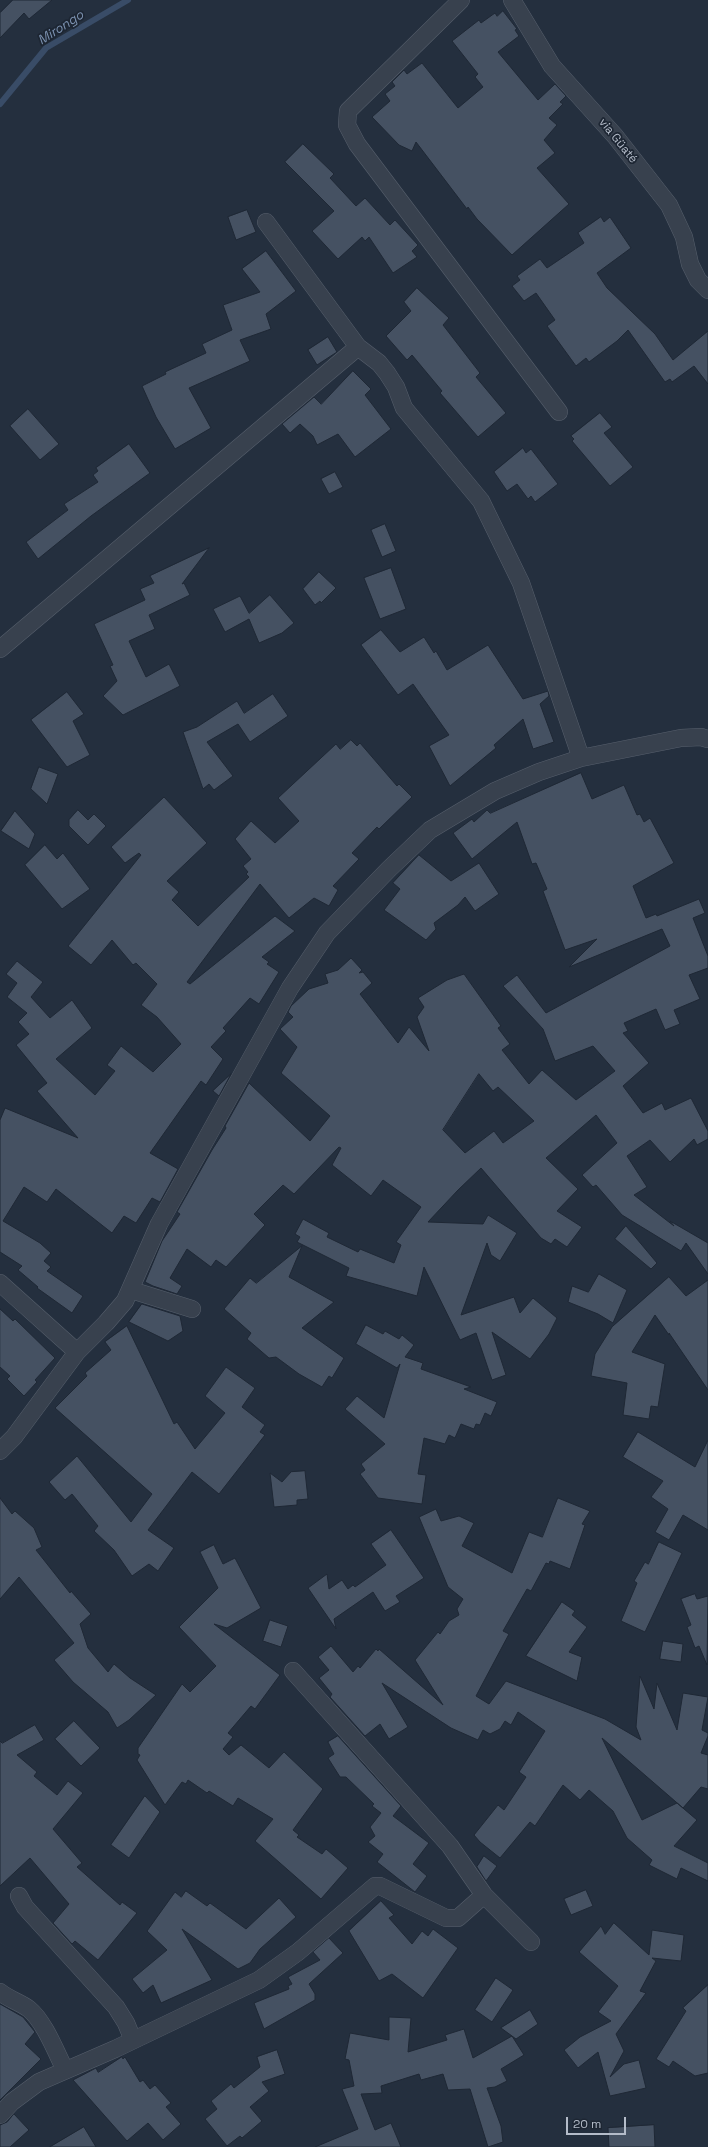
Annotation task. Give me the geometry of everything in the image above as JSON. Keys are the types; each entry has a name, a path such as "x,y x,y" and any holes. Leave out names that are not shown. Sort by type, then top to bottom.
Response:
{"street":[{"path":"461,0 348,111 348,124 357,144 559,412"},
{"name":"via Güaté","path":"512,0 552,66 615,136 669,205 684,237 690,264 698,280 708,290"},
{"path":"266,222 358,347 379,363 387,373 396,387 404,408 481,501 521,583 581,758"},
{"path":"0,649 358,347"},
{"path":"0,1451 14,1437 78,1352 115,1313 130,1290 162,1217 290,988 327,934 389,869 430,830 494,791 540,772 581,758 681,738 701,737 708,739"},
{"path":"0,1283 78,1352"},
{"path":"130,1290 192,1309"},
{"path":"293,1671 445,1840 484,1895 531,1942"},
{"path":"0,2114 26,2090 65,2070 133,2040 259,1980 298,1952 375,1886 380,1886 446,1918 458,1918 484,1895"},
{"path":"19,1896 25,1907 116,2007 126,2023 133,2040"},
{"path":"0,1992 36,2015 46,2030 65,2070"}],"building":[{"path":"13,0 52,0 29,19 24,13 0,38 0,13"},
{"path":"503,11 517,29 515,30 519,36 498,52 538,100 555,84 566,96 560,102 563,104 549,118 557,125 544,140 555,153 537,168 569,204 512,255 477,219 468,207 467,209 416,142 412,151 399,145 372,117 390,101 385,94 395,86 392,82 404,70 407,74 422,63 458,108 483,87 475,77 478,74 452,41 479,20 481,23 495,13 497,16"},
{"path":"303,144 334,174 330,178 356,206 365,198 390,225 395,220 418,245 412,251 417,257 393,273 369,237 365,241 362,237 338,259 312,231 334,211 285,162"},
{"path":"247,210 256,232 236,240 228,217"},
{"path":"601,217 604,222 610,217 631,248 597,273 607,288 655,334 673,360 708,331 708,384 694,366 672,382 670,379 665,382 628,330 617,341 589,362 586,358 576,366 547,326 555,320 536,293 524,301 512,286 520,280 517,276 540,259 547,268 584,243 578,233"},
{"path":"266,251 296,291 266,314 271,329 240,340 250,361 189,388 211,428 175,449 156,417 142,386 166,374 165,372 206,353 202,344 232,330 223,305 260,292 242,269"},
{"path":"417,288 449,318 443,325 480,373 476,377 506,413 478,437 440,393 442,391 412,355 407,360 386,336 411,311 404,302"},
{"path":"328,337 337,352 317,365 308,350"},
{"path":"353,371 371,389 365,395 391,429 355,457 338,434 317,445 313,436 300,424 290,433 282,424 314,397 321,404"},
{"path":"28,409 59,444 40,460 10,426"},
{"path":"600,413 612,427 604,433 633,467 610,486 572,441 574,439 571,436"},
{"path":"129,444 150,473 91,516 38,559 26,542 68,510 64,504 98,482 93,475 98,471 96,468"},
{"path":"523,448 526,453 531,449 558,484 535,502 531,496 528,499 517,484 507,491 494,472"},
{"path":"335,472 343,487 329,494 321,479"},
{"path":"385,524 396,551 382,557 371,530"},
{"path":"209,548 182,584 184,583 190,595 149,615 155,629 129,641 146,677 169,664 180,686 123,715 103,696 117,681 110,666 113,665 94,624 145,600 140,589 154,583 150,576"},
{"path":"391,568 406,609 380,619 364,578"},
{"path":"319,572 336,588 321,603 320,601 315,605 303,589"},
{"path":"270,595 294,623 282,633 259,643 249,619 225,632 213,609 240,596 249,613"},
{"path":"381,630 400,652 424,637 434,653 436,651 447,670 488,645 523,699 548,691 549,696 540,704 554,742 533,749 523,719 494,745 496,748 450,786 429,746 449,735 413,684 398,695 361,645"},
{"path":"67,692 84,714 73,721 90,755 67,767 31,720"},
{"path":"273,694 288,716 250,742 238,724 207,742 233,776 214,790 209,784 203,789 183,732 197,727 237,701 244,713"},
{"path":"351,740 357,746 360,743 397,786 399,784 412,797 379,829 377,827 352,853 359,859 333,886 338,890 329,906 314,898 289,918 260,884 187,982 190,984 275,916 295,931 262,957 269,962 267,964 279,972 259,1004 250,998 223,1028 226,1031 211,1047 223,1059 206,1085 201,1081 150,1153 178,1169 160,1202 152,1198 136,1223 124,1216 112,1233 56,1189 47,1202 24,1187 3,1221 40,1243 51,1253 44,1261 51,1267 47,1271 83,1296 72,1313 37,1288 38,1287 18,1270 22,1266 0,1252 0,1120 5,1108 78,1138 37,1091 47,1083 16,1045 29,1034 18,1022 27,1013 7,997 17,983 6,974 17,961 43,982 31,997 50,1018 72,1000 92,1028 56,1059 95,1095 115,1071 107,1065 121,1046 153,1072 181,1044 157,1017 141,1005 157,984 136,963 133,965 112,940 91,965 68,946 141,855 139,853 125,863 111,847 164,797 207,843 167,881 179,892 172,900 198,926 249,877 246,874 248,872 243,866 251,859 235,839 251,821 275,843 299,821 278,798 336,744 340,749"},
{"path":"39,767 58,774 47,804 31,789"},
{"path":"581,773 592,799 624,785 637,815 640,814 644,822 650,818 674,863 633,886 646,918 656,914 657,916 699,899 705,913 693,918 708,956 708,968 689,975 700,999 674,1010 680,1024 665,1030 656,1009 624,1023 628,1031 623,1033 649,1063 623,1086 643,1113 662,1103 665,1110 691,1098 708,1131 708,1139 697,1145 694,1139 670,1162 650,1140 627,1156 647,1187 634,1195 674,1226 670,1221 708,1243 708,1274 686,1243 681,1251 622,1215 596,1185 593,1187 582,1175 617,1143 596,1115 546,1158 578,1189 557,1211 582,1227 567,1247 555,1239 551,1244 541,1238 481,1168 428,1222 483,1224 488,1215 517,1233 500,1261 491,1255 487,1243 461,1315 514,1297 520,1313 533,1298 557,1318 549,1334 530,1359 492,1332 506,1375 492,1380 476,1333 460,1340 424,1267 417,1296 346,1276 349,1268 297,1242 300,1237 295,1234 303,1219 329,1233 327,1237 358,1252 360,1249 394,1263 401,1245 396,1242 421,1207 383,1180 371,1196 332,1165 341,1148 339,1147 294,1194 283,1185 254,1214 265,1225 226,1267 216,1260 211,1267 187,1249 170,1278 182,1286 177,1294 145,1282 162,1241 180,1214 177,1212 226,1128 225,1126 249,1083 310,1141 330,1116 281,1073 297,1047 280,1029 293,1017 288,1012 291,1006 309,989 328,983 325,974 338,970 351,958 362,970 359,973 363,972 372,983 360,994 398,1043 409,1027 429,1051 417,1017 424,1007 418,998 447,980 464,974 501,1026 498,1028 510,1044 502,1050 529,1084 542,1070 576,1100 615,1071 593,1046 555,1061 543,1029 503,986 517,975 546,1013 670,946 662,929 569,967 597,939 565,950 543,891 547,889 536,863 532,864 517,822 472,859 453,833 472,819 474,822 487,810 490,813","holes":["479,1074 493,1091 498,1087 534,1121 503,1143 494,1131 465,1153 443,1130"]},
{"path":"78,810 88,820 94,814 106,826 88,845 69,826 69,820"},
{"path":"15,811 35,834 29,849 1,831"},
{"path":"45,845 57,859 63,853 90,889 62,909 25,865"},
{"path":"419,855 451,881 479,863 499,894 475,911 465,897 458,905 434,923 436,929 426,940 384,910 400,889 393,883"},
{"path":"231,1074 219,1096 213,1091"},
{"path":"626,1226 657,1263 651,1269 615,1239"},
{"path":"302,1246 289,1277 334,1302 302,1328 344,1358 332,1378 329,1376 322,1387 299,1374 276,1357 269,1358 247,1339 251,1333 224,1309 250,1278 256,1283"},
{"path":"599,1274 627,1290 613,1323 598,1314 568,1302 572,1286 588,1292"},
{"path":"669,1277 686,1296 708,1280 708,1390 655,1315 632,1352 665,1364 658,1407 651,1406 649,1419 623,1415 627,1383 591,1376 595,1354 612,1327"},
{"path":"142,1304 180,1316 183,1331 168,1341 129,1322"},
{"path":"0,1309 13,1321 15,1319 55,1358 35,1380 37,1382 24,1396 7,1379 10,1376 0,1367"},
{"path":"366,1325 383,1334 385,1331 399,1339 402,1335 414,1345 405,1357 423,1363 421,1369 471,1387 464,1389 497,1402 491,1416 485,1413 480,1425 476,1424 474,1429 461,1424 455,1438 449,1435 445,1444 424,1438 418,1474 426,1475 422,1504 378,1498 360,1474 365,1470 361,1464 385,1444 345,1409 357,1396 384,1418 400,1364 397,1368 356,1344"},
{"path":"127,1326 174,1424 177,1422 195,1449 225,1413 205,1396 226,1367 255,1388 242,1407 265,1425 260,1432 265,1435 219,1494 192,1472 148,1530 174,1548 158,1571 149,1564 132,1576 114,1550 94,1531 98,1526 72,1494 65,1500 49,1482 77,1456 131,1522 152,1494 55,1408 87,1376 85,1373 111,1350 105,1342"},
{"path":"638,1432 695,1467 708,1440 708,1530 683,1515 669,1540 655,1532 668,1509 651,1497 663,1481 623,1457"},
{"path":"305,1471 308,1499 297,1500 297,1505 274,1507 270,1473 282,1482 291,1472"},
{"path":"0,1498 12,1514 15,1511 34,1528 42,1547 36,1550 70,1593 71,1591 91,1614 80,1624 88,1648 108,1672 114,1664 130,1678 156,1695 129,1720 117,1728 108,1712 73,1682 54,1660 74,1643 19,1577 0,1599"},
{"path":"558,1498 590,1511 582,1524 585,1525 570,1569 550,1561 549,1564 546,1563 531,1591 527,1589 503,1631 509,1634 476,1696 489,1704 506,1681 605,1719 641,1740 636,1727 640,1676 654,1709 657,1683 677,1730 683,1693 708,1697 702,1730 708,1733 708,1736 701,1753 708,1755 708,1789 701,1787 683,1808 602,1738 642,1820 677,1803 697,1820 674,1846 708,1863 708,1881 681,1868 677,1879 649,1865 652,1860 627,1838 613,1811 589,1790 580,1800 563,1785 535,1826 530,1822 500,1858 480,1842 474,1835 498,1805 504,1810 526,1777 519,1772 545,1731 518,1712 511,1725 505,1721 500,1729 490,1734 483,1730 478,1740 451,1728 382,1683 408,1727 389,1739 380,1724 365,1736 330,1697 332,1694 319,1678 329,1670 318,1657 331,1646 353,1672 358,1666 360,1668 376,1649 378,1651 379,1649 443,1705 415,1660 438,1632 440,1634 449,1621 459,1615 457,1609 463,1599 448,1587 419,1517 436,1509 441,1521 459,1516 474,1523 462,1546 512,1573 529,1532 542,1537"},
{"path":"391,1530 424,1578 396,1596 400,1602 385,1611 373,1592 334,1619 336,1629 308,1588 327,1574 329,1589 342,1580 348,1589 353,1585 355,1587 386,1565 371,1544"},
{"path":"659,1542 682,1553 645,1632 621,1621 637,1583 634,1581 645,1562 648,1564"},
{"path":"214,1545 223,1564 235,1558 261,1608 227,1628 214,1624 280,1675 255,1709 251,1706 228,1733 233,1737 223,1749 229,1755 241,1745 269,1768 284,1752 323,1789 293,1830 299,1835 297,1837 322,1854 326,1849 348,1868 321,1899 255,1841 273,1819 238,1798 233,1806 209,1791 207,1793 188,1780 186,1784 182,1782 165,1805 137,1760 140,1755 138,1754 138,1748 182,1684 190,1692 216,1666 179,1627 218,1588 200,1552"},
{"path":"695,1594 697,1599 708,1596 707,1665 699,1646 695,1648 687,1627 691,1625 681,1599"},
{"path":"562,1602 575,1611 572,1615 587,1627 569,1652 582,1657 577,1681 526,1656"},
{"path":"270,1620 288,1626 281,1647 263,1641"},
{"path":"663,1641 683,1644 681,1662 660,1659"},
{"path":"74,1721 100,1748 81,1766 55,1739"},
{"path":"35,1725 44,1740 17,1755 37,1772 34,1776 57,1795 68,1781 83,1793 53,1829 82,1863 77,1867 120,1905 122,1902 137,1913 98,1960 75,1941 72,1944 53,1923 69,1904 30,1858 0,1886 0,1741 2,1743"},
{"path":"338,1736 401,1806 393,1816 429,1843 413,1864 427,1876 415,1892 377,1862 383,1854 368,1842 375,1836 370,1827 381,1813 372,1806 374,1804 346,1777 340,1777 328,1758 334,1754 328,1742"},
{"path":"145,1796 160,1812 129,1858 111,1845"},
{"path":"484,1856 497,1866 486,1881 477,1867"},
{"path":"586,1890 593,1906 571,1915 564,1899"},
{"path":"186,1891 207,1906 210,1903 246,1929 279,1898 296,1917 260,1949 250,1963 238,1969 182,1929 212,1980 161,2003 153,1985 143,1993 132,1979 167,1950 147,1931 175,1892 181,1897"},
{"path":"381,1901 394,1915 389,1918 412,1944 422,1931 428,1936 433,1929 458,1948 423,1998 392,1974 379,1981 349,1931"},
{"path":"614,1923 649,1955 652,1930 684,1935 681,1961 652,1958 656,1961 640,1991 646,1993 616,2034 624,2051 610,2077 624,2064 639,2060 646,2088 610,2096 598,2052 578,2068 564,2050 580,2037 611,2021 598,2012 618,1986 579,1952 601,1926 605,1934"},
{"path":"329,1938 343,1953 309,1984 315,1994 315,2000 264,2029 254,2003 289,1989 288,1986 292,1984 288,1977 320,1960 313,1952"},
{"path":"496,1978 513,1990 492,2022 475,2010"},
{"path":"708,1985 708,2073 695,2076 673,2061 669,2067 656,2059 686,2011 683,2008"},
{"path":"0,2004 23,2017 35,2032 25,2044 41,2059 0,2100"},
{"path":"530,2010 538,2024 516,2039 501,2028"},
{"path":"389,2017 411,2018 408,2052 447,2040 445,2035 464,2029 473,2058 512,2036 524,2055 501,2069 507,2081 495,2087 487,2088 501,2126 503,2142 488,2147 470,2089 448,2090 443,2074 421,2080 419,2074 381,2086 382,2093 361,2094 375,2130 391,2123 401,2147 315,2147 358,2129 342,2089 354,2086 349,2060 345,2059 350,2033 389,2040"},
{"path":"277,2050 285,2074 262,2082 269,2091 250,2107 262,2121 242,2138 240,2136 227,2146 205,2119 217,2109 211,2101 231,2084 234,2088 260,2067 257,2057"},
{"path":"122,2057 123,2059 125,2057 140,2082 143,2080 150,2089 155,2085 171,2103 166,2107 181,2124 163,2140 148,2123 127,2141 73,2080 96,2068 98,2072"},
{"path":"14,2114 29,2130 10,2147 0,2147 0,2125 7,2122"},
{"path":"654,2125 655,2147 609,2147 608,2128"},
{"path":"84,2127 96,2147 50,2147"}],"waterway":[{"name":"Mirongo","path":"0,104 46,48 128,0"}]}
